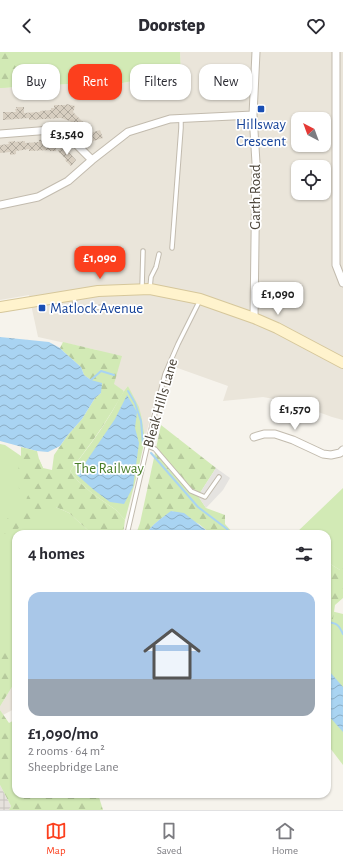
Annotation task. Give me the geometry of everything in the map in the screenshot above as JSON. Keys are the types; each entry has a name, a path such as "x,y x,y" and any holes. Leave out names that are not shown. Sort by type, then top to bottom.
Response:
{"street":[{"name":"Garth Road","path":"254,318 256,164 253,114 256,52"},
{"path":"336,52 336,265 343,283"},
{"path":"0,205 38,197 68,181 128,132 170,119 253,114"},
{"path":"0,134 51,130 68,136 92,160"},
{"path":"0,307 98,291 146,289 200,299 254,318 277,328 343,362"},
{"path":"254,437 264,434 275,434 293,440 324,454 331,455 340,453 343,450"}],"lane":[{"path":"172,248 181,118"},
{"path":"143,250 146,289"},
{"path":"146,289 156,267 159,254"},
{"path":"74,295 76,308 104,307"},
{"name":"Bleak Hills Lane","path":"128,530 165,374 200,299"},
{"path":"148,446 155,449 191,491 205,497 219,477"}],"shaded area":[{"path":"180,52 343,52 343,420 291,402 263,397 223,401 228,386 172,366 165,399 155,398 145,439 142,419 128,386 124,391 114,385 97,350 38,337 29,295 0,300 0,88 12,87 12,100 60,100 60,85 68,84 68,100 122,100 122,83 130,82 130,100 191,100 191,64 181,64"},
{"path":"216,468 230,478 223,490 206,508 198,496"},
{"path":"12,686 12,710 3,715 0,710 0,706"},
{"path":"0,785 11,806 9,810 0,810"}],"green space":[{"path":"0,52 180,52 181,64 130,64 130,82 122,83 122,64 68,64 68,84 60,85 60,64 12,64 12,87 0,88"},
{"path":"0,52 15,52 12,58 14,64 12,64 12,87 0,88"},
{"path":"63,342 122,356 114,384 124,391 112,412 85,452 70,471 78,481 93,494 116,510 125,520 124,530 88,530 69,513 56,507 45,508 16,530 12,530 12,532 0,535 0,524 25,506 27,497 40,481 52,470 54,455 67,436 82,419 95,398 101,393 91,380 84,375 81,367 60,348"},
{"name":"The Railway","path":"128,386 139,407 145,439 125,520 116,510 93,494 78,481 70,471 101,430"},
{"path":"161,425 216,468 198,496 206,508 225,515 225,524 230,530 206,530 199,524 172,511 148,530 137,530"},
{"path":"0,444 5,445 21,456 39,459 43,468 52,470 56,507 69,513 88,530 12,530 12,686 0,706"},
{"path":"21,447 37,451 43,468 24,493 19,489 18,475"},
{"path":"343,488 343,571 331,564 331,530 299,530"},
{"path":"331,564 340,570 343,568 343,598 335,605 333,619 331,620"},
{"path":"331,611 343,614 343,765 331,749"},
{"path":"12,648 12,686 0,706 0,655"},
{"path":"0,710 9,723 12,721 12,798 99,798 103,810 9,810 11,806 0,785"}],"water":[{"path":"0,337 49,342 60,348 81,367 84,375 91,380 102,383 101,393 95,398 82,419 60,446 48,452 37,451 0,441"},
{"name":"The Railway","path":"127,395 137,412 135,428 139,443 133,487 124,504 110,502 77,475 115,419"},
{"path":"171,511 184,513 206,530 148,530"},
{"path":"331,673 343,687 343,732 331,718"}],"building":[{"path":"66,104 75,106 73,112 87,126 81,132 70,121 61,118 3,120 3,112 16,112 16,107 24,107 24,113 51,110 51,108 54,108 54,105"},
{"path":"100,130 103,138 90,142 88,134"},
{"path":"46,139 47,141 55,140 56,151 29,151 29,149 16,151 16,154 10,155 10,152 0,153 0,145 9,144 8,142 39,142 39,140"},
{"path":"63,146 76,160 71,166 58,151"}],"waterway":[{"path":"91,380 101,371 114,375"},
{"path":"128,391 135,403 141,421 143,445"},
{"path":"151,453 198,507 228,530"},
{"path":"331,623 337,625 343,634"}],"place":[{"name":"Hillsway Crescent","path":"261,109"},
{"name":"Matlock Avenue","path":"42,308"}]}
